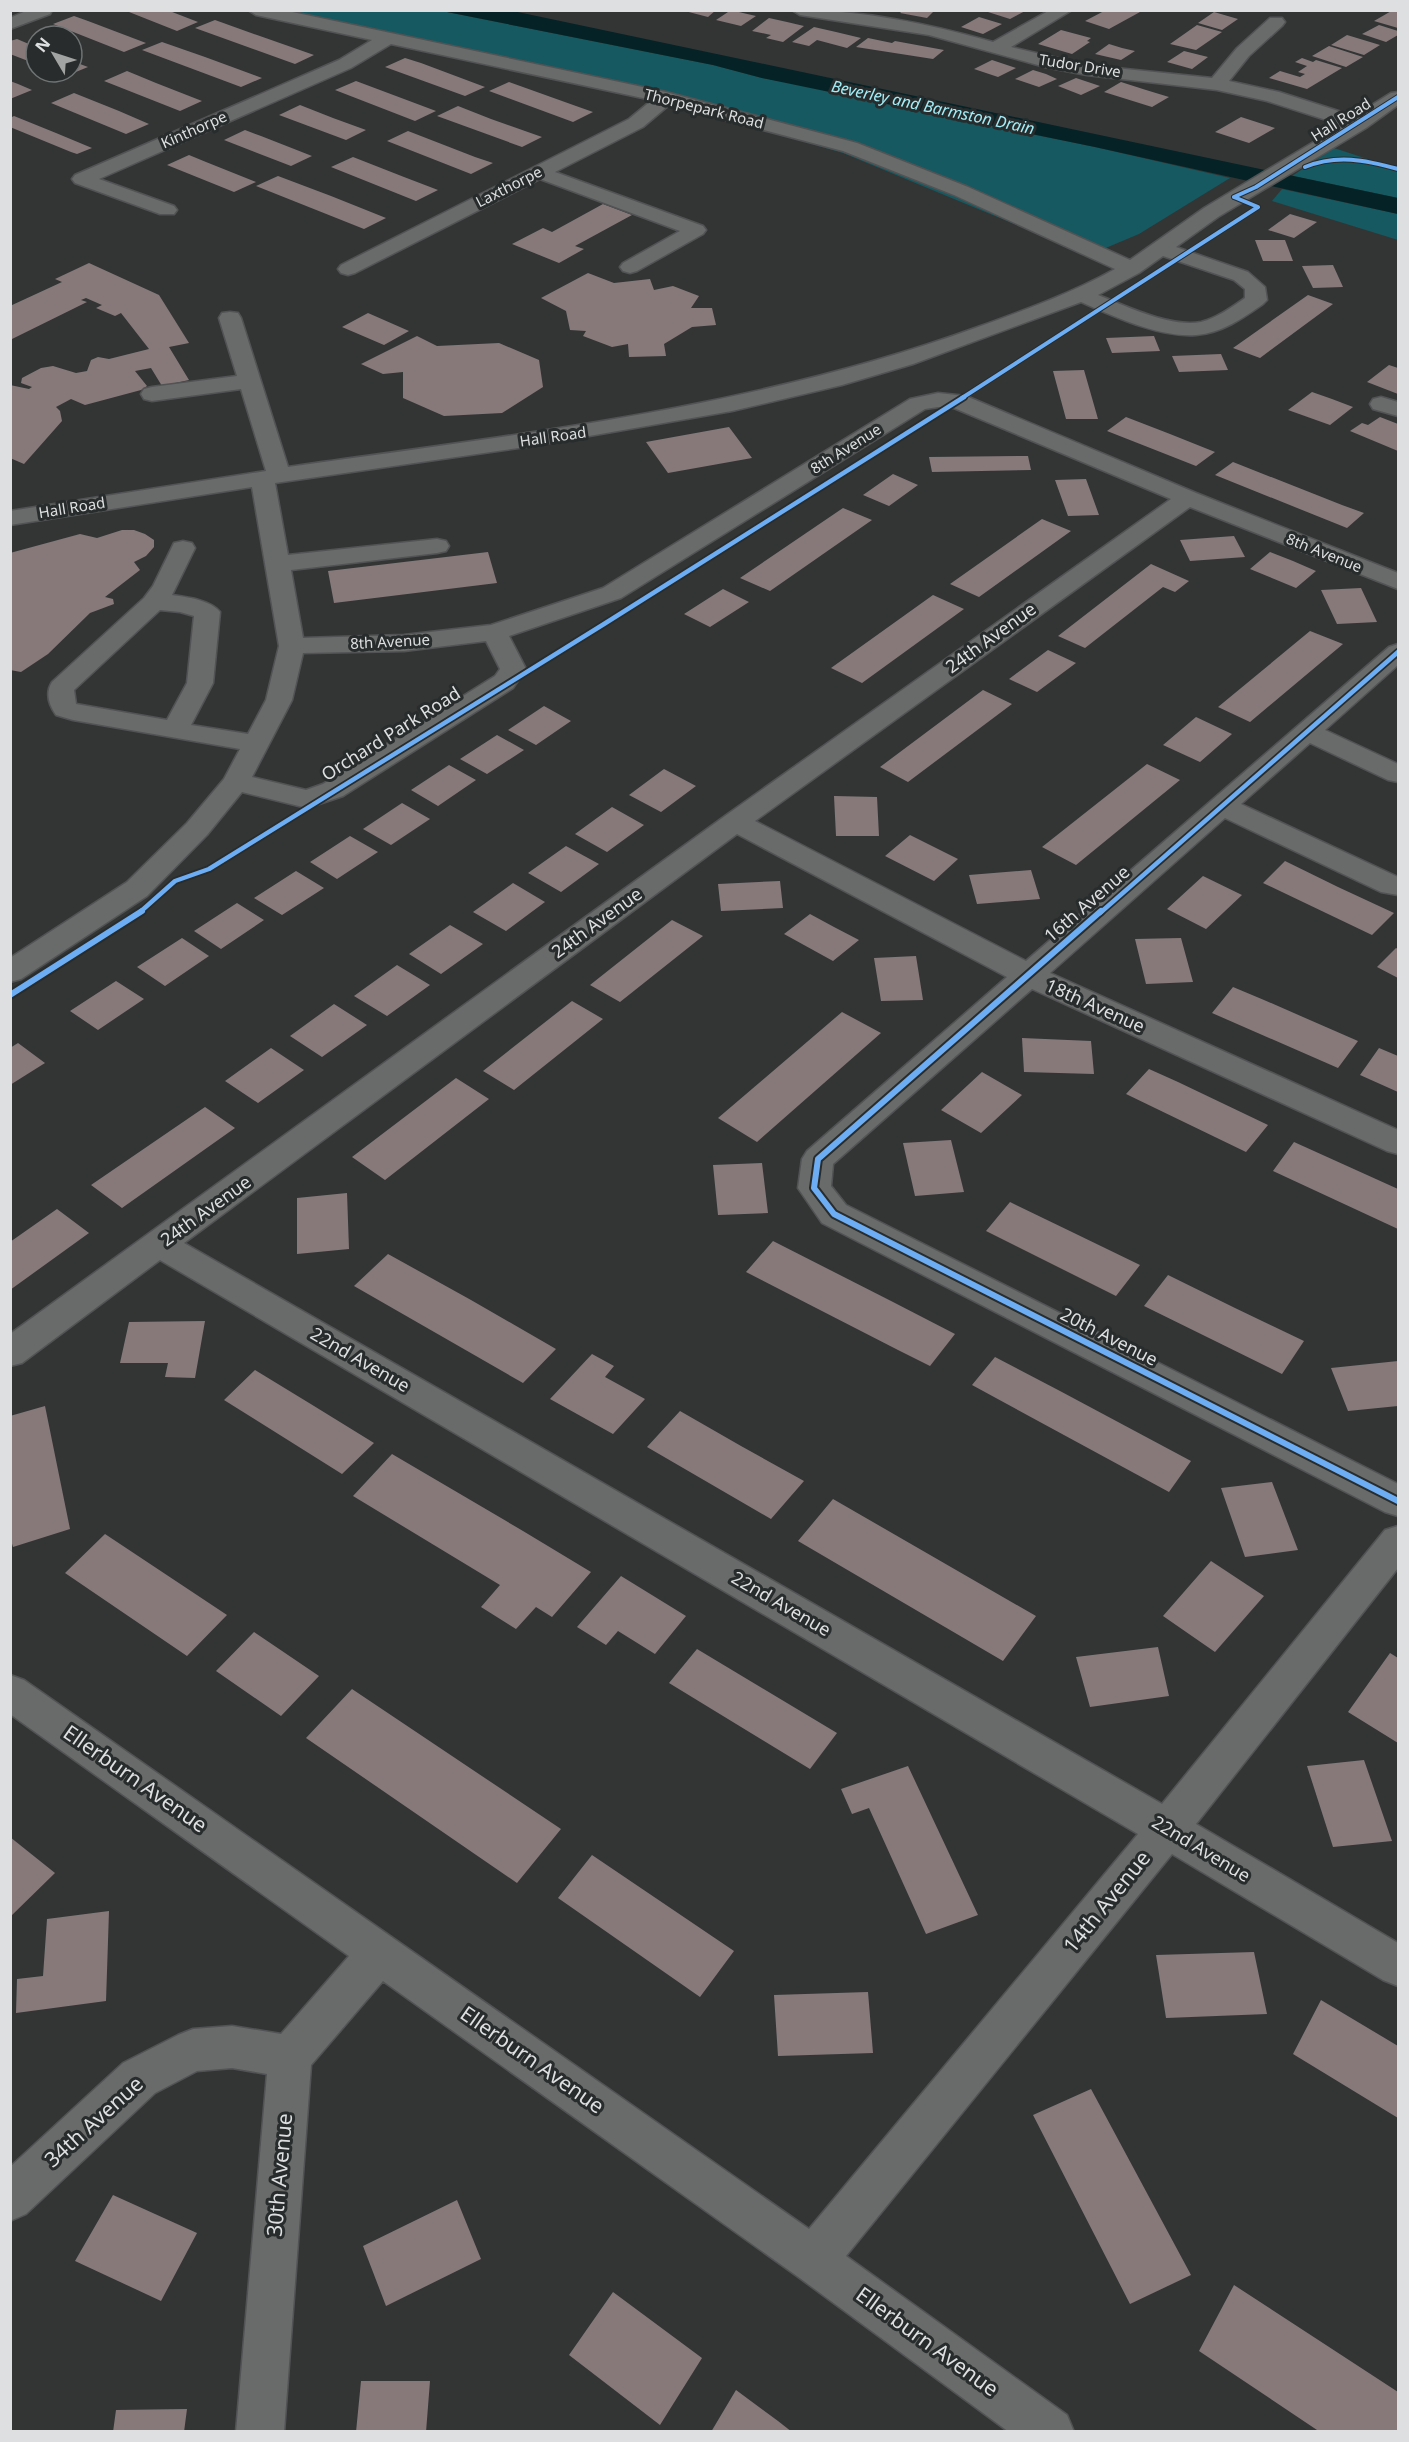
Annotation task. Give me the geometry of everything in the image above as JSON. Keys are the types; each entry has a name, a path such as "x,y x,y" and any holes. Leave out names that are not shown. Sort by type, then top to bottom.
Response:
{"street":[{"path":"10,24 44,10"},
{"name":"Thorpepark Road","path":"256,10 666,98 850,147 962,191 1132,269"},
{"name":"Tudor Drive","path":"800,10 930,30 1051,63 1087,70 1216,84 1272,96 1359,124"},
{"path":"996,48 1064,10"},
{"path":"1216,84 1243,52 1276,22"},
{"name":"Kinthorpe","path":"167,210 82,179 345,64 387,39"},
{"name":"Hall Road","path":"10,518 270,477 620,427 800,389 918,356 1081,295 1132,269 1234,197 1256,187 1359,124 1398,97"},
{"name":"Laxthorpe","path":"348,269 636,123 666,98"},
{"path":"538,172 696,230 630,267"},
{"path":"1081,295 1166,326 1197,329 1222,322 1256,300 1255,286 1241,276 1162,249"},
{"path":"10,972 137,889 197,830 236,782 279,700 292,646 278,564 270,477 250,381 230,318"},
{"path":"152,394 250,381"},
{"name":"8th Avenue","path":"292,646 404,643 495,632 612,593 918,404 938,400 958,401 1188,498 1398,582"},
{"name":"24th Avenue","path":"10,1353 161,1245 735,822 1188,498"},
{"path":"278,564 437,546"},
{"path":"183,548 165,588 153,603 61,688 62,703 66,709 73,712 256,744"},
{"path":"153,603 170,602 189,605 207,612 200,682 176,730"},
{"name":"Orchard Park Road","path":"236,782 307,799 333,790 504,682 513,669 495,632"},
{"name":"16th Avenue","path":"814,1188 818,1159 1398,652"},
{"path":"1306,731 1398,774"},
{"path":"1221,806 1398,886"},
{"name":"18th Avenue","path":"735,822 1028,975 1398,1143"},
{"name":"20th Avenue","path":"814,1188 834,1214 1398,1501"},
{"name":"22nd Avenue","path":"161,1245 1167,1828 1398,1966"},
{"name":"14th Avenue","path":"813,2260 1167,1828 1398,1541"},
{"name":"Ellerburn Avenue","path":"10,1692 813,2260 1050,2432"},
{"path":"290,2058 380,1952"},
{"name":"34th Avenue","path":"10,2198 139,2078 193,2050 232,2047 290,2058"},
{"name":"30th Avenue","path":"260,2432 290,2058"}],"shaded area":[{"path":"265,11 442,11 713,65 762,78 830,90 898,107 1095,147 1230,178 1139,234 1089,255 843,153 688,108"},
{"path":"1334,148 1398,169 1398,198 1292,176"},
{"path":"1282,189 1398,214 1398,240 1272,201"}],"water":[{"name":"Beverley and Barmston Drain","path":"442,11 513,11 1398,198 1398,214 1095,147 762,78 713,65"}],"building":[{"path":"124,10 167,10 198,22 177,31"},
{"path":"681,10 716,10 708,17"},
{"path":"731,10 756,16 741,26 716,20"},
{"path":"903,10 935,10 927,18 900,13"},
{"path":"991,10 1027,10 1010,19 988,12"},
{"path":"1106,10 1140,12 1109,29 1085,21"},
{"path":"1393,10 1398,11 1398,28 1374,21"},
{"path":"1214,12 1238,19 1222,30 1198,23"},
{"path":"74,16 146,43 124,52 84,36 84,24 53,24"},
{"path":"979,17 1002,24 983,34 961,27"},
{"path":"769,18 804,26 783,42 766,38 771,35 752,31"},
{"path":"215,20 314,55 295,64 195,28"},
{"path":"1197,25 1222,32 1196,50 1170,44"},
{"path":"1379,25 1398,31 1398,35 1386,42 1362,34"},
{"path":"814,27 861,38 847,48 817,40 809,46 792,42"},
{"path":"1061,30 1091,38 1087,41 1090,42 1072,54 1038,44"},
{"path":"1347,35 1380,45 1364,55 1331,45"},
{"path":"868,38 944,50 933,59 856,47"},
{"path":"17,39 24,42 24,59 10,54 10,41"},
{"path":"162,42 262,78 241,87 142,50"},
{"path":"1109,44 1135,51 1121,60 1095,54"},
{"path":"1329,46 1363,57 1346,67 1312,56"},
{"path":"1184,51 1208,57 1192,69 1167,62"},
{"path":"405,58 485,87 465,96 385,67"},
{"path":"1302,58 1342,68 1307,89 1269,78 1280,71 1300,77 1305,74 1298,72 1307,66 1295,62"},
{"path":"992,60 1016,68 998,77 974,69"},
{"path":"1033,70 1057,79 1039,87 1015,79"},
{"path":"127,71 202,101 180,111 104,81"},
{"path":"1076,78 1100,86 1081,95 1058,86"},
{"path":"10,81 18,84 32,90 10,99"},
{"path":"356,81 436,111 415,121 335,90"},
{"path":"509,82 593,112 573,122 489,91"},
{"path":"1121,82 1169,97 1152,107 1104,92"},
{"path":"74,93 149,124 126,134 51,103"},
{"path":"300,105 366,130 346,140 279,115"},
{"path":"458,106 542,137 522,147 437,116"},
{"path":"14,116 92,148 77,154 10,127 10,118"},
{"path":"1241,117 1275,128 1249,143 1215,132"},
{"path":"245,130 312,156 291,166 224,140"},
{"path":"408,131 493,163 471,174 387,141"},
{"path":"189,155 256,182 234,192 167,165"},
{"path":"353,157 438,190 416,201 331,167"},
{"path":"278,176 386,218 364,229 256,186"},
{"path":"603,204 632,215 575,246 584,249 559,263 512,244 543,228 552,232"},
{"path":"1290,214 1317,222 1294,238 1268,230"},
{"path":"1255,240 1285,240 1293,261 1263,261"},
{"path":"89,263 159,295 189,343 169,347 189,380 162,386 151,368 135,371 147,386 141,390 85,405 71,399 56,407 60,411 62,421 24,464 10,458 10,385 29,389 32,387 21,383 22,378 41,368 53,366 76,373 87,371 91,360 98,357 109,359 149,349 121,313 115,316 96,308 102,305 86,298 81,300 87,302 10,340 10,306 62,282 55,279"},
{"path":"1333,265 1343,287 1313,288 1302,266"},
{"path":"588,273 614,283 650,279 654,290 673,286 699,296 691,308 712,308 716,325 692,327 664,344 666,356 629,357 628,344 612,347 583,336 586,331 570,330 566,311 541,298"},
{"path":"1308,295 1333,304 1260,358 1233,348"},
{"path":"368,313 409,331 384,345 342,327"},
{"path":"417,336 437,346 499,343 539,360 543,387 502,413 444,416 403,398 403,372 383,374 361,364"},
{"path":"1154,336 1160,351 1112,353 1106,338"},
{"path":"1221,354 1228,370 1179,372 1172,356"},
{"path":"1389,365 1398,368 1398,394 1367,382"},
{"path":"1084,370 1098,419 1066,419 1053,371"},
{"path":"1312,392 1353,407 1330,425 1288,410"},
{"path":"1126,417 1215,452 1196,466 1107,431"},
{"path":"1380,417 1398,424 1398,451 1350,431 1362,423 1368,425"},
{"path":"729,427 752,458 668,473 646,442"},
{"path":"1028,456 1031,470 932,472 929,457"},
{"path":"1233,462 1364,513 1347,528 1215,475"},
{"path":"893,474 918,485 889,506 863,495"},
{"path":"1086,479 1099,515 1068,516 1055,480"},
{"path":"843,508 872,520 770,591 740,578"},
{"path":"1042,519 1071,531 979,597 950,584"},
{"path":"122,530 134,530 145,534 154,540 154,547 146,556 134,562 140,570 105,597 113,599 114,604 90,613 48,654 21,672 10,670 10,553 80,534 97,538"},
{"path":"1234,536 1245,557 1190,561 1180,540"},
{"path":"488,552 497,583 334,603 328,571"},
{"path":"1270,552 1316,571 1296,588 1250,569"},
{"path":"1151,564 1189,581 1175,592 1163,587 1085,648 1058,636"},
{"path":"1361,588 1377,622 1337,624 1321,590"},
{"path":"723,589 749,602 710,627 684,614"},
{"path":"933,595 964,609 862,683 831,668"},
{"path":"1310,631 1343,644 1250,722 1218,707"},
{"path":"1048,650 1076,663 1037,692 1009,679"},
{"path":"983,690 1012,704 908,782 880,767"},
{"path":"544,706 571,721 536,745 508,730"},
{"path":"1196,717 1232,734 1200,762 1163,745"},
{"path":"497,735 524,750 487,774 460,759"},
{"path":"1147,764 1180,780 1076,865 1042,847"},
{"path":"449,765 476,780 438,806 411,790"},
{"path":"664,769 696,786 661,812 629,795"},
{"path":"834,796 877,797 879,836 836,836"},
{"path":"402,803 430,819 391,845 363,829"},
{"path":"612,807 644,825 607,852 575,834"},
{"path":"910,835 958,859 934,881 885,856"},
{"path":"350,836 378,852 337,879 310,862"},
{"path":"566,846 599,864 561,892 528,873"},
{"path":"1285,861 1394,913 1372,935 1263,883"},
{"path":"1031,870 1040,899 977,904 969,875"},
{"path":"296,871 324,888 282,915 254,898"},
{"path":"1203,876 1242,895 1206,929 1167,909"},
{"path":"780,881 783,908 721,911 718,884"},
{"path":"513,883 545,902 506,931 473,912"},
{"path":"237,903 264,920 221,949 194,931"},
{"path":"810,914 859,940 833,961 784,934"},
{"path":"672,920 703,936 620,1002 590,985"},
{"path":"450,925 483,944 441,974 409,954"},
{"path":"182,938 209,956 165,986 137,967"},
{"path":"1181,938 1193,982 1146,984 1135,939"},
{"path":"1396,948 1398,949 1398,978 1377,967"},
{"path":"916,956 923,1000 881,1001 874,958"},
{"path":"397,965 430,985 387,1016 354,996"},
{"path":"116,981 144,999 98,1030 70,1011"},
{"path":"1233,987 1358,1041 1338,1068 1212,1013"},
{"path":"572,1001 603,1019 514,1090 483,1071"},
{"path":"334,1004 367,1025 322,1057 290,1036"},
{"path":"842,1012 881,1033 757,1142 718,1118"},
{"path":"1022,1038 1091,1041 1094,1074 1024,1072"},
{"path":"18,1043 45,1063 10,1085 10,1048"},
{"path":"271,1048 304,1070 258,1103 225,1081"},
{"path":"1379,1048 1398,1056 1398,1092 1360,1075"},
{"path":"1149,1069 1268,1125 1246,1152 1126,1094"},
{"path":"982,1072 1022,1095 981,1133 941,1110"},
{"path":"456,1078 489,1099 385,1180 352,1157"},
{"path":"205,1107 235,1128 122,1208 91,1185"},
{"path":"951,1140 964,1192 915,1196 903,1143"},
{"path":"1294,1142 1398,1189 1398,1229 1273,1171"},
{"path":"762,1163 768,1213 718,1215 713,1165"},
{"path":"347,1193 349,1249 297,1254 297,1198"},
{"path":"1010,1202 1140,1265 1116,1296 986,1231"},
{"path":"57,1209 89,1233 10,1290 10,1242"},
{"path":"773,1241 955,1334 930,1366 746,1272"},
{"path":"388,1254 556,1349 523,1383 354,1286"},
{"path":"1168,1275 1304,1341 1282,1374 1144,1306"},
{"path":"205,1321 195,1378 165,1377 168,1363 120,1363 129,1322"},
{"path":"592,1354 614,1366 605,1377 645,1399 613,1434 550,1399"},
{"path":"995,1357 1191,1461 1169,1492 972,1385"},
{"path":"1398,1361 1398,1406 1348,1411 1331,1368"},
{"path":"255,1370 374,1443 342,1474 224,1400"},
{"path":"45,1406 70,1529 13,1547 10,1537 10,1416"},
{"path":"680,1411 804,1481 771,1519 647,1447"},
{"path":"392,1454 591,1572 552,1617 536,1607 516,1629 481,1607 500,1585 353,1496"},
{"path":"1272,1482 1298,1550 1245,1557 1221,1488"},
{"path":"833,1499 1036,1616 1003,1661 798,1541"},
{"path":"105,1534 227,1615 187,1656 65,1573"},
{"path":"1211,1561 1264,1596 1215,1652 1163,1616"},
{"path":"621,1576 686,1616 655,1654 618,1631 606,1645 577,1627"},
{"path":"254,1632 319,1676 281,1716 216,1671"},
{"path":"1158,1647 1169,1696 1090,1707 1076,1657"},
{"path":"697,1649 837,1733 810,1769 669,1683"},
{"path":"1390,1653 1398,1658 1398,1743 1348,1712"},
{"path":"352,1689 561,1829 517,1883 306,1738"},
{"path":"1364,1760 1392,1841 1333,1847 1307,1766"},
{"path":"908,1766 978,1915 926,1934 869,1808 852,1814 841,1789"},
{"path":"10,1837 55,1873 10,1917"},
{"path":"592,1855 734,1951 700,1997 558,1898"},
{"path":"109,1911 106,2001 16,2013 17,1979 43,1976 47,1919"},
{"path":"1254,1952 1267,2014 1166,2018 1156,1955"},
{"path":"868,1992 873,2053 778,2056 774,1995"},
{"path":"1321,2000 1398,2046 1398,2118 1293,2054"},
{"path":"1091,2089 1191,2275 1130,2304 1033,2115"},
{"path":"113,2195 197,2233 161,2301 75,2261"},
{"path":"457,2200 481,2259 386,2306 363,2246"},
{"path":"1234,2285 1398,2392 1398,2432 1320,2432 1199,2351"},
{"path":"613,2292 702,2358 660,2425 569,2355"},
{"path":"361,2381 430,2381 426,2432 356,2432"},
{"path":"736,2390 778,2421 792,2432 711,2432"},
{"path":"187,2409 184,2432 113,2432 116,2410"}],"cycle path":[{"path":"1234,197 1256,187 1398,97"},
{"path":"1305,167 1317,162 1340,158 1363,160 1398,169"},
{"path":"10,995 142,911 175,881 209,869 473,706 867,459 1258,207 1234,197"},
{"path":"1398,652 818,1159 814,1188 834,1214 1398,1501"}]}
